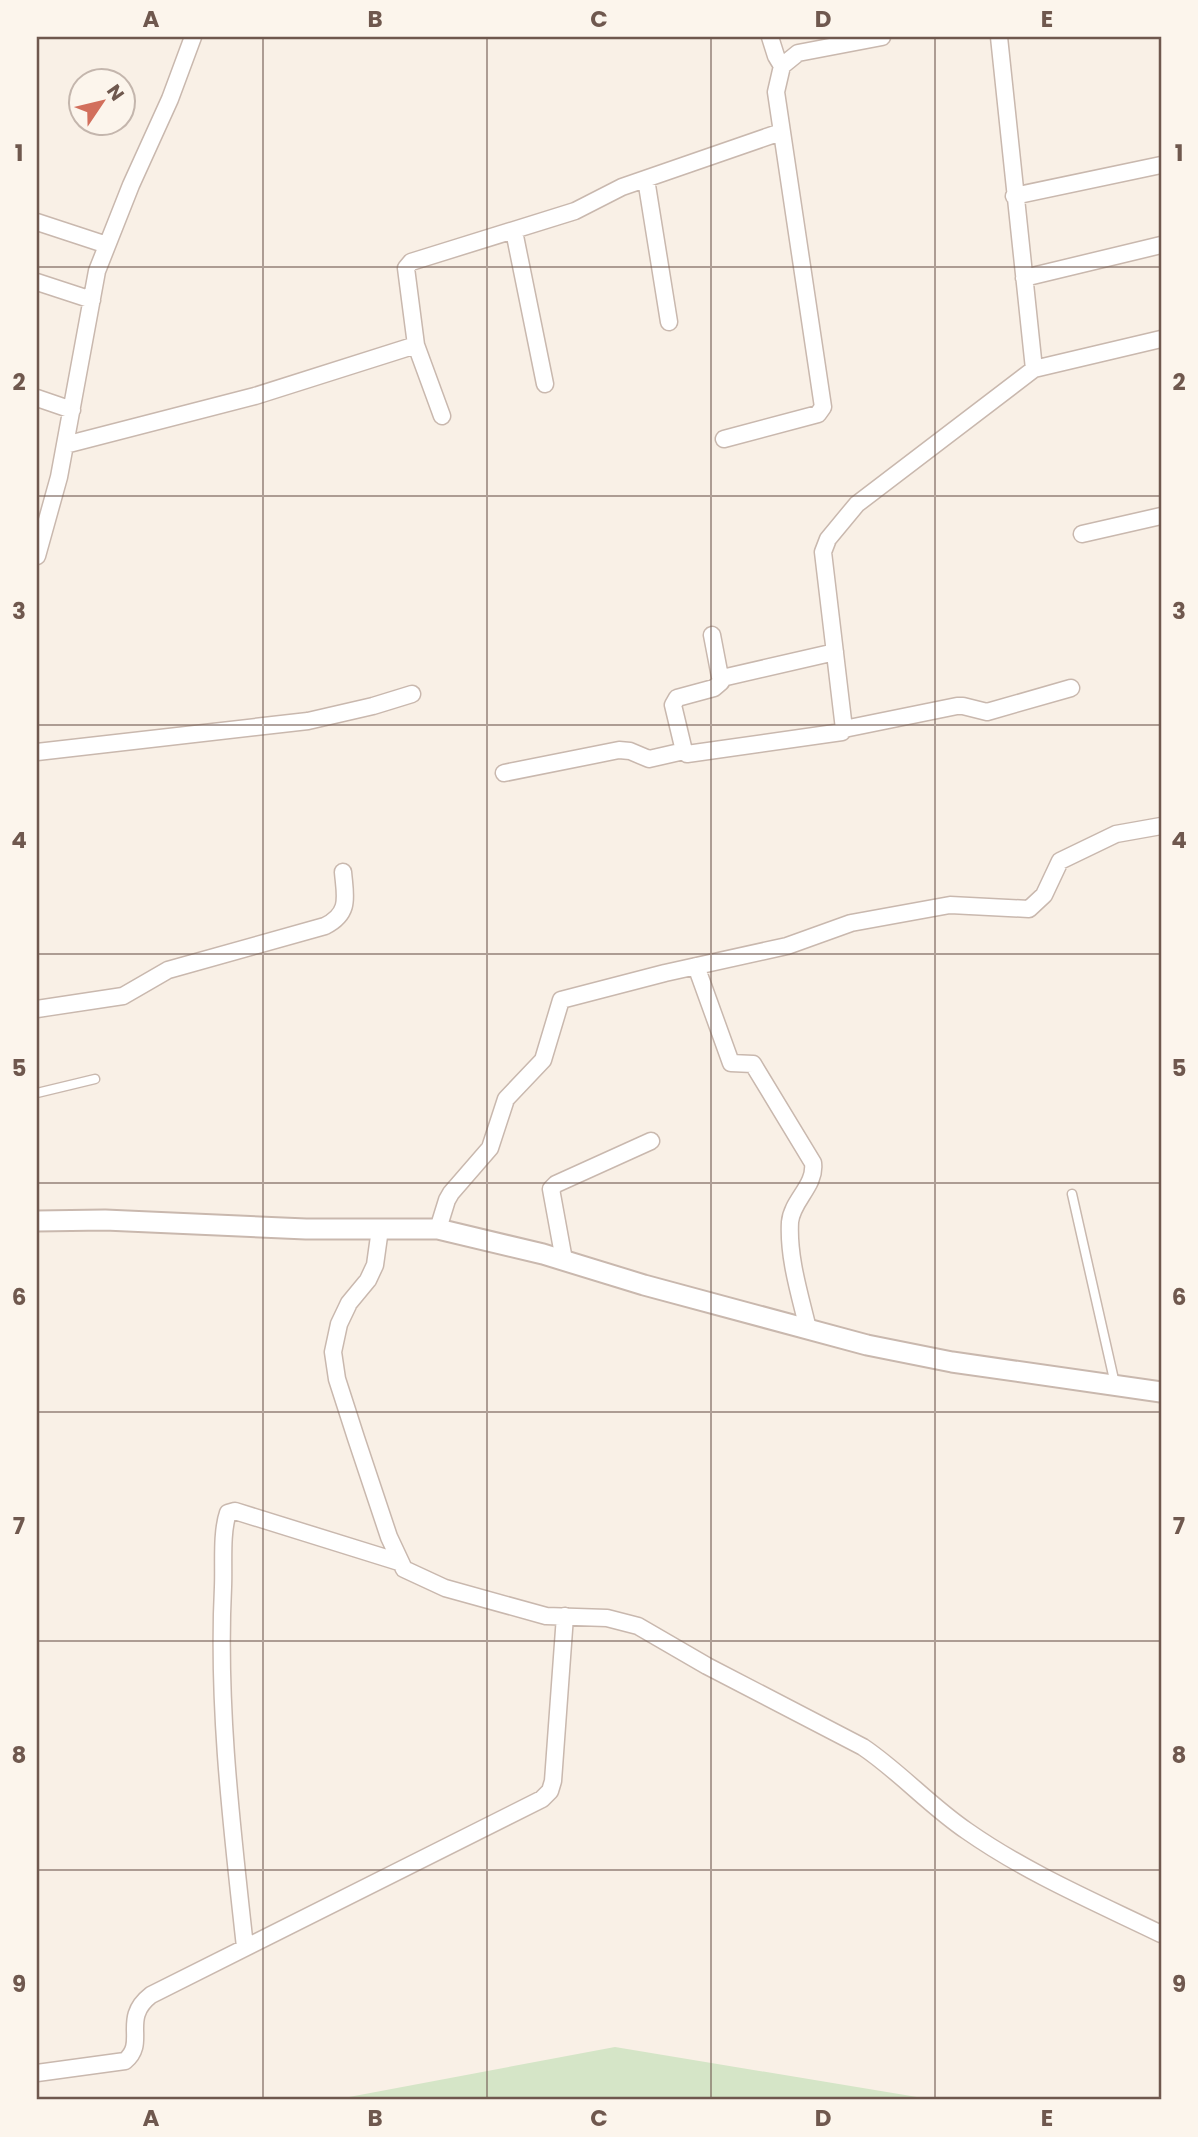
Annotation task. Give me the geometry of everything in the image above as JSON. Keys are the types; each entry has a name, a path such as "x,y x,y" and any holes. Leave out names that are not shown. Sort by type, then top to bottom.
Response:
{"street":[{"path":"37,556 40,529 65,445 96,271 170,99 193,37"},
{"path":"770,37 775,55 782,66"},
{"path":"724,439 818,415 823,407 776,92 782,66 797,53 882,37"},
{"path":"999,37 1034,369"},
{"path":"442,416 416,345 406,268 420,257 575,211 622,187 781,132"},
{"path":"1014,196 1161,164"},
{"path":"646,178 669,322"},
{"path":"37,222 107,245"},
{"path":"514,231 545,384"},
{"path":"1024,278 1161,245"},
{"path":"37,282 92,300"},
{"path":"844,729 823,552 828,539 857,504 1034,369 1161,339"},
{"path":"65,445 255,396 416,345"},
{"path":"37,398 72,411"},
{"path":"1082,534 1161,516"},
{"path":"684,751 673,705 675,701 718,686 722,678 712,635"},
{"path":"722,678 835,652"},
{"path":"504,773 619,750 630,751 649,759 684,751 687,754 838,733 844,729 957,706 987,712 1071,688"},
{"path":"37,752 308,721 411,694"},
{"path":"438,1229 447,1200 490,1148 506,1099 544,1060 561,1000 787,946 851,923 950,905 1029,909 1044,895 1060,861 1116,834 1161,826"},
{"path":"37,1009 123,996 168,970 325,926 341,915 344,906 346,897 343,872"},
{"path":"696,966 731,1063 753,1064 813,1163 811,1180 794,1206 790,1221 795,1269 808,1329"},
{"path":"564,1260 551,1189 556,1184 651,1141"},
{"path":"37,1221 104,1220 306,1229 438,1229 564,1260 644,1285 866,1345 952,1362 1161,1392"},
{"path":"380,1229 375,1265 368,1280 349,1303 339,1324 333,1352 337,1379 352,1426 399,1562 408,1573 445,1588 546,1616 607,1618 638,1626 707,1666 863,1747 886,1762 965,1830 1012,1860 1161,1934"},
{"path":"245,1947 232,1832 224,1720 221,1623 228,1513 235,1511 399,1562"},
{"path":"37,2073 125,2061 135,2049 135,2017 143,2001 245,1947 531,1805 550,1791 553,1781 565,1616"}],"lane":[{"path":"37,1093 95,1079"},
{"path":"1072,1194 1116,1386"}],"green space":[{"path":"615,2047 935,2100 333,2100"}]}
